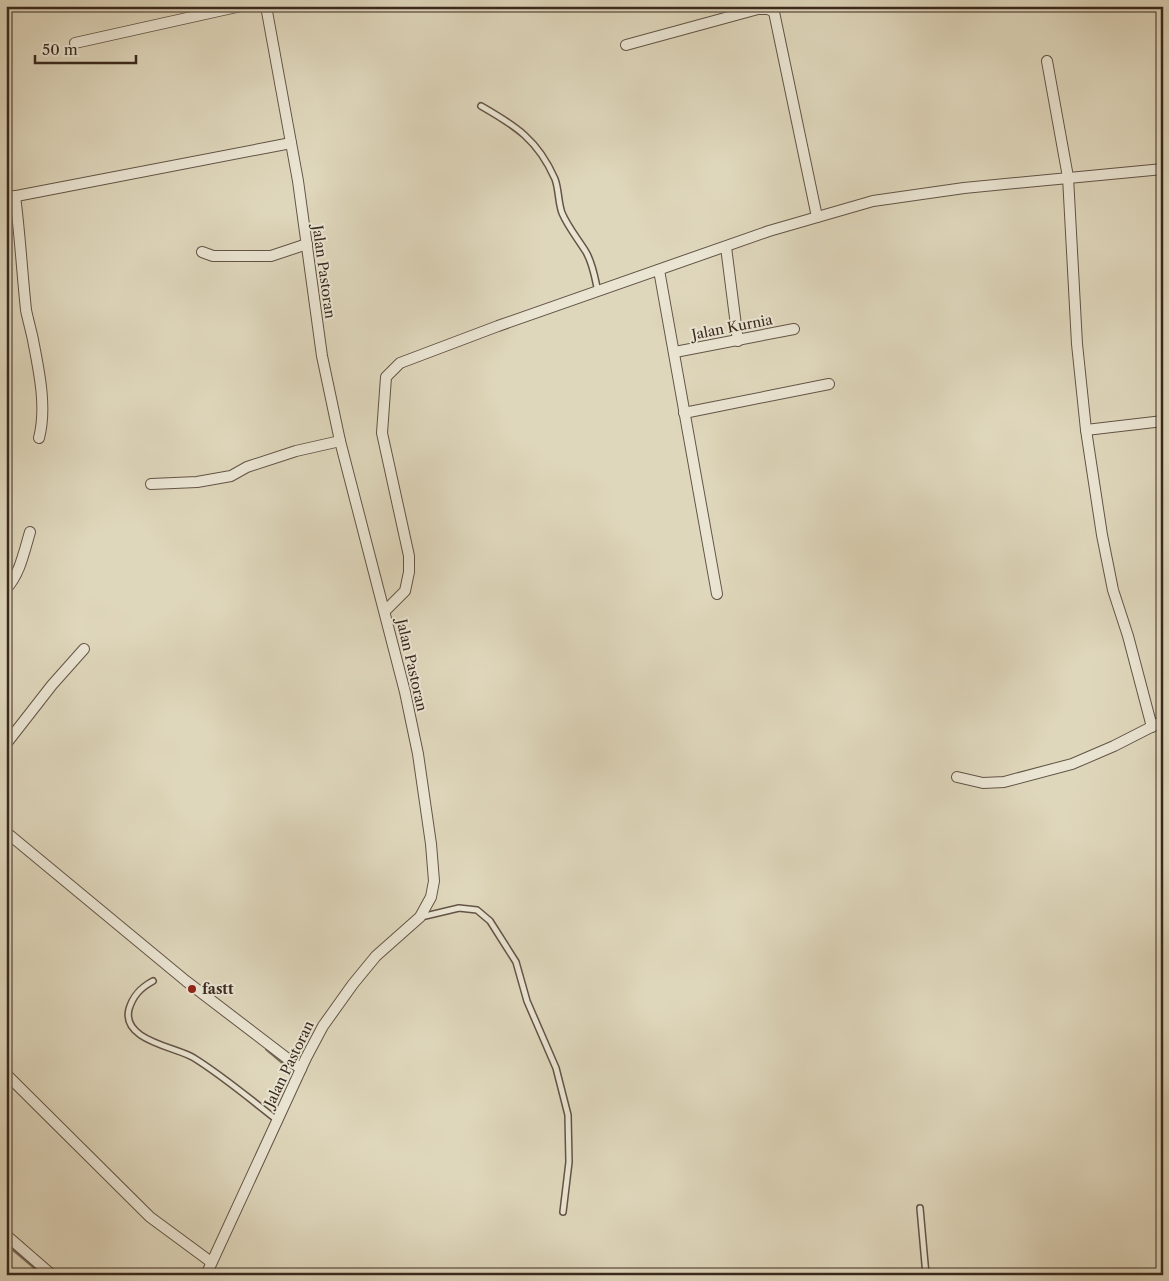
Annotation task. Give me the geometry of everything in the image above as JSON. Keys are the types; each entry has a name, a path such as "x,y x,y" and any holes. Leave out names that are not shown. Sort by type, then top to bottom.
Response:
{"street":[{"path":"75,44 241,6"},
{"name":"Jalan Pastoran","path":"206,1275 277,1120 323,1026 376,956 420,917 431,897 434,881 431,844 418,754 405,692 340,441 322,356 291,143 266,6"},
{"path":"626,45 758,9 768,9 774,12 817,217"},
{"path":"1046,61 1068,177 1077,344 1086,430 1102,535 1113,590 1128,636 1152,727"},
{"path":"39,438 42,424 41,399 33,340 26,312 21,241 11,197 291,143"},
{"path":"385,611 405,591 410,572 410,556 382,433 386,377 400,363 498,326 769,231 873,201 964,188 1163,169"},
{"path":"202,252 213,256 272,256 307,244"},
{"path":"726,247 738,341"},
{"path":"659,270 717,594"},
{"name":"Jalan Kurnia","path":"675,352 794,329"},
{"path":"684,413 829,384"},
{"path":"1086,430 1163,421"},
{"path":"150,484 197,482 231,476 247,467 340,441"},
{"path":"6,589 12,583 18,571 30,532"},
{"path":"6,744 52,685 84,649"},
{"path":"957,777 983,783 1004,782 1022,778 1072,764 1114,746 1163,721"},
{"path":"6,832 186,980 301,1069"},
{"path":"6,1074 150,1217 176,1234 212,1262"},
{"path":"6,1235 52,1275"}],"lane":[{"path":"480,106 511,123 531,140 556,181 561,211 587,253 594,271 598,292"},
{"path":"420,917 459,908 477,910 494,928 516,962 527,1001 556,1068 568,1115 569,1162 563,1212"},
{"path":"153,981 133,997 128,1012 132,1026 145,1038 192,1056 277,1120"},
{"path":"920,1208 926,1275"}],"waterway":[{"path":"267,1049 286,1065"},
{"path":"6,1243 44,1275"}],"place":[{"name":"fastt","path":"192,989"}]}
